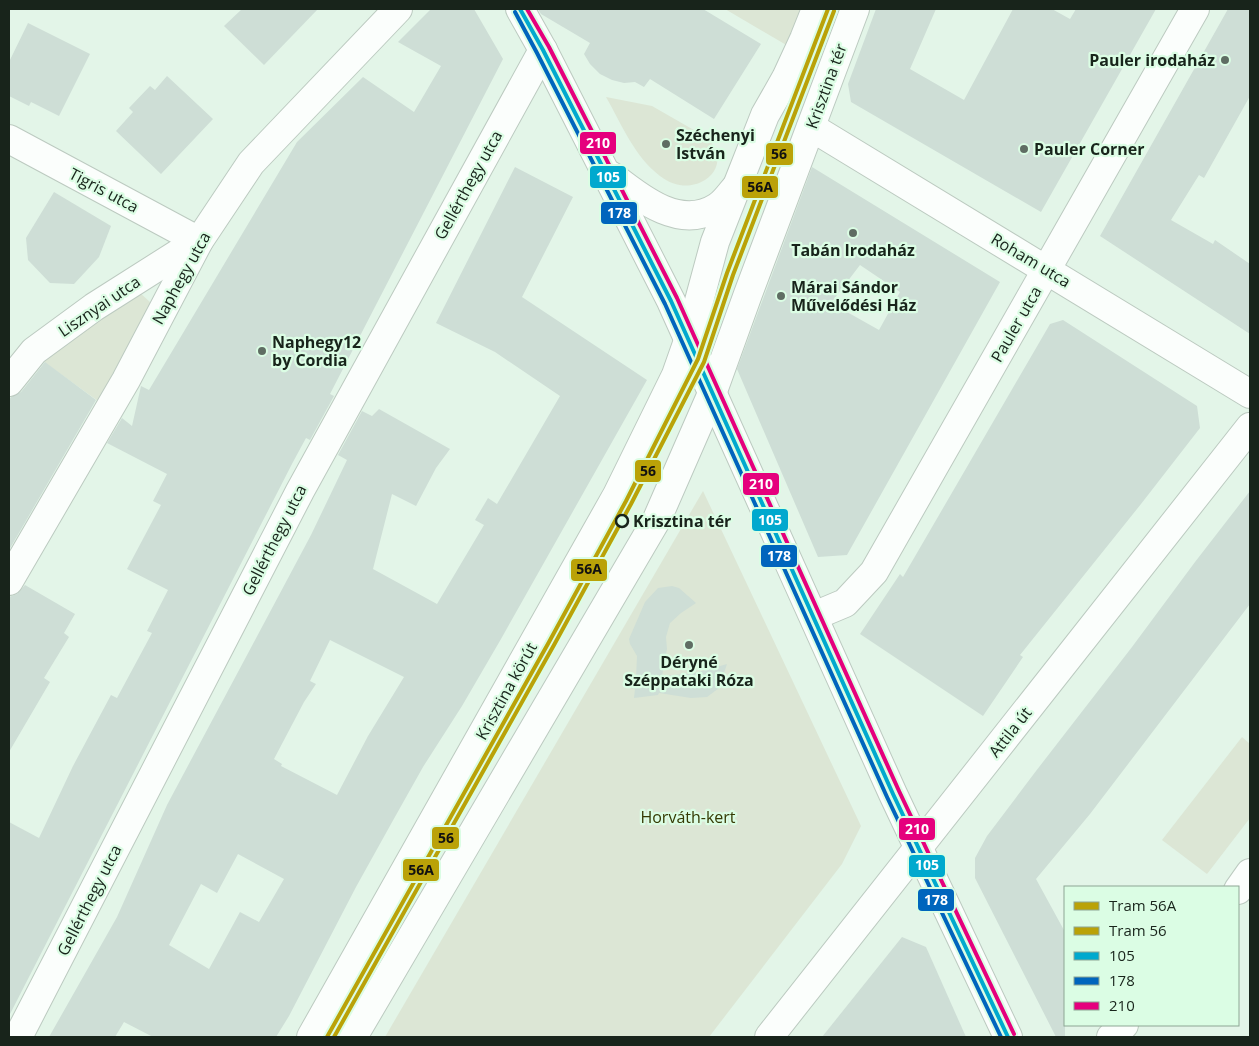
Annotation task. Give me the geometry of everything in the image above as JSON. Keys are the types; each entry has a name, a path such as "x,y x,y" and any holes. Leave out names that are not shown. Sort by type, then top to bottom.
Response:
{"street":[{"name":"Naphegy utca","path":"9,581 126,380 199,241 251,163 398,9"},
{"path":"520,9 543,50 689,338 918,847 1008,1037"},
{"path":"689,338 715,242 765,115 786,78 816,9"},
{"name":"Krisztina tér","path":"713,391 855,9"},
{"name":"Pauler utca","path":"814,616 845,603 874,572 1037,264 1195,9"},
{"name":"Gellérthegy utca","path":"18,1037 300,491 543,50"},
{"name":"Roham utca","path":"811,128 1250,394"},
{"name":"Tigris utca","path":"9,139 199,241"},
{"path":"605,171 645,202 666,211 689,215 702,213 717,207 737,186"},
{"name":"Lisznyai utca","path":"9,382 34,351 94,307 199,241"},
{"name":"Krisztina körút","path":"311,1037 617,495 676,375 689,338"},
{"path":"354,1037 657,519 713,391"},
{"name":"Attila út","path":"769,1037 1250,427"},
{"path":"1239,889 1250,873"},
{"path":"1111,1037 1123,1026"}],"green space":[{"path":"725,9 802,9 788,46"},
{"path":"606,97 652,106 706,137 715,148 718,160 715,170 708,178 686,186 673,183 660,176 636,150"},
{"path":"139,292 151,303 98,401 40,359"},
{"name":"Horváth-kert","path":"703,491 861,826 842,864 709,1037 385,1037"},
{"path":"1242,737 1250,744 1250,818 1207,874 1162,840"}],"building":[{"path":"242,9 318,9 264,65 224,26"},
{"path":"431,9 474,9 503,59 330,394 334,396 310,440 306,438 293,462 9,1016 9,822 39,838 73,766 111,695 117,698 152,633 147,631 168,590 127,569 161,505 153,501 167,474 107,443 122,418 132,426 141,386 149,390 297,142 363,77 414,112 441,66 398,42"},
{"path":"538,9 703,9 761,44 714,119 650,79 644,87 635,82 624,83 612,80 600,74 590,64 584,54 590,43 541,14"},
{"path":"876,9 936,9 910,69 964,100 1013,9 1052,9 1070,19 1076,9 1156,9 1041,212 851,102 848,84"},
{"path":"1228,9 1250,9 1250,96 1204,178 1199,175 1171,220 1213,244 1215,240 1250,264 1250,334 1100,236"},
{"path":"28,23 90,54 59,116 31,102 29,106 9,96 9,62"},
{"path":"167,76 213,119 161,174 116,131 133,112 129,108 150,86 155,90"},
{"path":"515,167 573,197 522,297 647,380 501,639 462,706 423,767 276,1037 153,1037 124,1022 115,1037 49,1037 117,917 167,805 311,535 347,460 338,455 362,411 372,416 379,409 450,449 436,468 416,506 392,494 373,569 437,604 484,525 475,520 488,498 497,504 560,396 495,352 436,323","holes":["330,640 404,677 368,736 337,795 281,766 282,764 274,759 304,702 316,684 310,681","238,854 284,879 259,922 240,912 209,969 169,945 201,884 217,893"]},
{"path":"812,167 1000,282 847,555 818,557 737,369","holes":["860,265 900,292 879,330 831,303"]},
{"path":"54,192 111,226 99,257 74,284 50,283 28,260 26,238"},
{"path":"1063,320 1197,406 1200,428 1020,655 1023,657 983,716 860,634 900,574 903,577 1050,324"},
{"path":"45,362 96,400 9,550 9,400 21,392"},
{"path":"1250,491 1250,604 1090,814 1036,879 1064,930 1065,1037 1056,1037 975,878 975,858 987,836"},
{"path":"25,585 75,614 64,633 69,637 44,678 50,682 9,752 9,597 17,594"},
{"path":"672,586 679,588 696,603 670,623 666,637 667,649 662,676 695,673 727,664 719,688 707,697 691,698 659,693 658,695 634,698 635,689 625,687 625,679 636,678 637,656 629,639 645,602 658,588"},
{"path":"902,937 926,947 966,1037 822,1037"}],"tram line":[{"name":"56A","path":"327,1037 549,642 626,501 698,359 727,273 828,9"},
{"name":"56","path":"334,1037 554,645 631,504 704,362 733,275 834,11"}],"transit line":[{"name":"105","path":"520,9 543,50 671,301 893,794 1008,1037"},
{"name":"210","path":"527,9 549,47 677,298 899,791 1014,1034"},
{"name":"178","path":"515,12 665,304 887,797 1001,1037"}],"place":[{"name":"Pauler irodaház","path":"1225,60"},
{"name":"Széchenyi István","path":"666,144"},
{"name":"Pauler Corner","path":"1024,149"},
{"name":"Tabán Irodaház","path":"853,233"},
{"name":"Márai Sándor Művelődési Ház","path":"781,296"},
{"name":"Naphegy12 by Cordia","path":"262,351"},
{"name":"Krisztina tér","path":"622,521"},
{"name":"Déryné Széppataki Róza","path":"689,645"}]}
